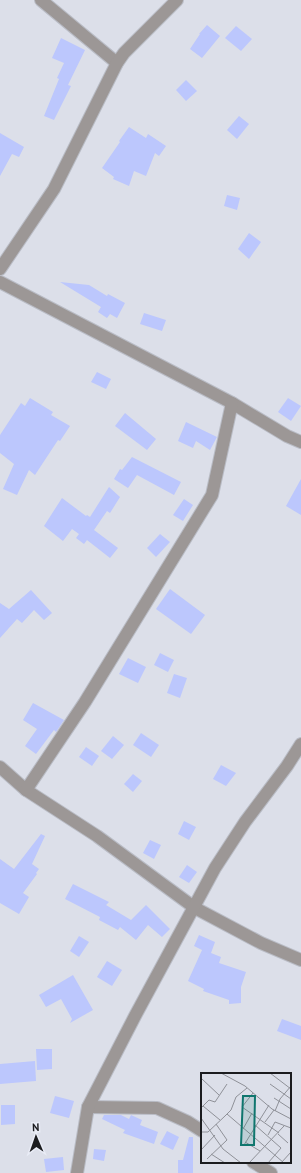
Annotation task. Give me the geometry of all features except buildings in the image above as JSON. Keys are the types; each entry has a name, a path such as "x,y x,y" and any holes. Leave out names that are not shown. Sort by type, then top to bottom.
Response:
{"street":[{"path":"41,0 117,63"},
{"path":"0,269 54,189 117,63 124,52 178,0"},
{"path":"0,282 232,402 288,436 301,442"},
{"path":"26,790 85,702 212,495 232,402"},
{"path":"77,1173 88,1107 135,1016 195,908 215,868 245,822 287,766 301,744"},
{"path":"0,767 26,790 97,836 195,908 262,943 301,960"},
{"path":"88,1107 157,1108 188,1122 201,1130"},
{"path":"255,1163 271,1173"}]}
